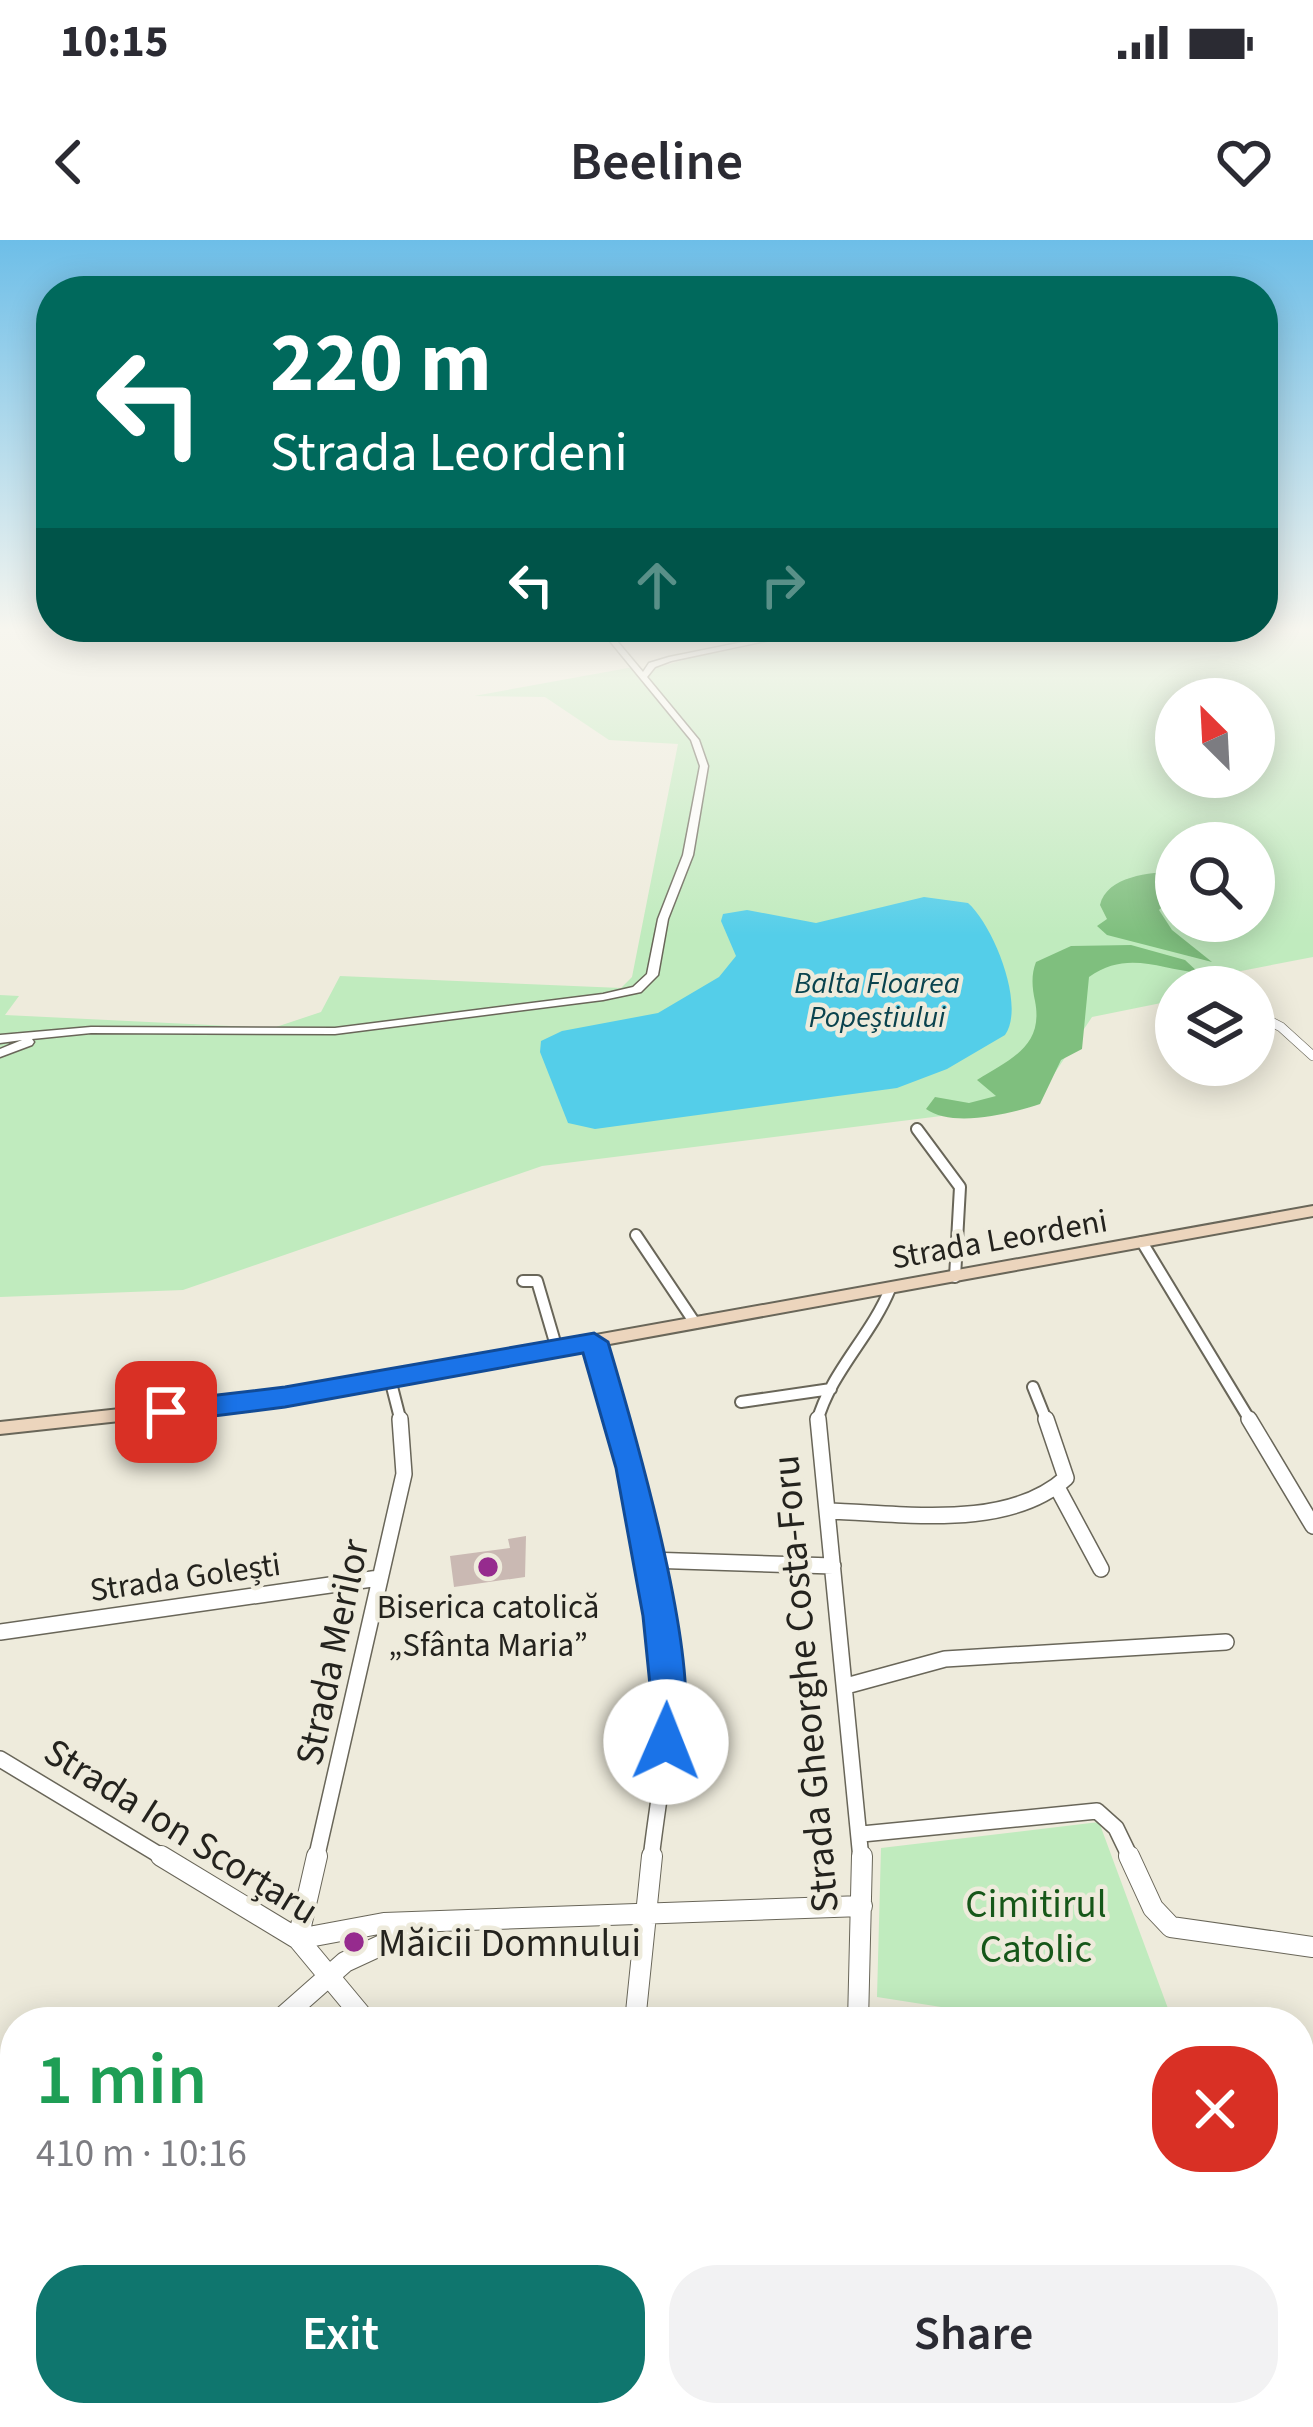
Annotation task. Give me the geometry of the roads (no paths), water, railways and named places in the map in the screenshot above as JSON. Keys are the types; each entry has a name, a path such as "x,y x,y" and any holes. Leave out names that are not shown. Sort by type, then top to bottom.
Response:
{"main road":[{"name":"Strada Leordeni","path":"0,1428 239,1404 1313,1211"}],"street":[{"path":"1,1048 65,1031 335,1030 603,998 643,986 652,975 663,919 686,865 704,766 689,731"},
{"path":"1275,1025 1313,1056"},
{"path":"917,1129 960,1186 955,1277"},
{"path":"636,1235 695,1323"},
{"path":"1142,1243 1313,1526"},
{"path":"523,1281 538,1284 557,1349"},
{"name":"Strada Gheorghe Costa-Foru","path":"859,2007 862,1834 817,1424 821,1404 870,1335 890,1289"},
{"path":"594,1342 626,1448 668,1695 637,2007"},
{"name":"Strada Merilor","path":"298,1939 406,1458 390,1379"},
{"path":"828,1511 994,1510 1058,1489 1066,1469 1033,1387"},
{"path":"741,1402 831,1389"},
{"path":"1058,1489 1101,1569"},
{"path":"648,1560 833,1566"},
{"name":"Strada Golești","path":"0,1632 379,1578"},
{"path":"846,1686 973,1656 1226,1642"},
{"name":"Strada Ion Scorțaru","path":"0,1759 298,1939 356,2007"},
{"path":"862,1834 1097,1810 1116,1828 1153,1908 1171,1928 1313,1947"},
{"path":"298,1939 359,1925 438,1920 862,1906"},
{"path":"293,2007 329,1972 381,1943 438,1920"}],"water":[{"name":"Balta Floarea Popeștiului","path":"924,897 968,903 987,929 1009,986 1012,1005 1005,1035 947,1069 897,1088 595,1129 568,1123 540,1052 541,1041 562,1031 658,1013 719,977 736,956 721,921 723,914 747,910 816,923"}],"place":[{"name":"Biserica catolică „Sfânta Maria”","path":"488,1567"},
{"name":"Măicii Domnului","path":"354,1942"}],"park label":[{"name":"Cimitirul Catolic","path":"1036,1926"}]}
